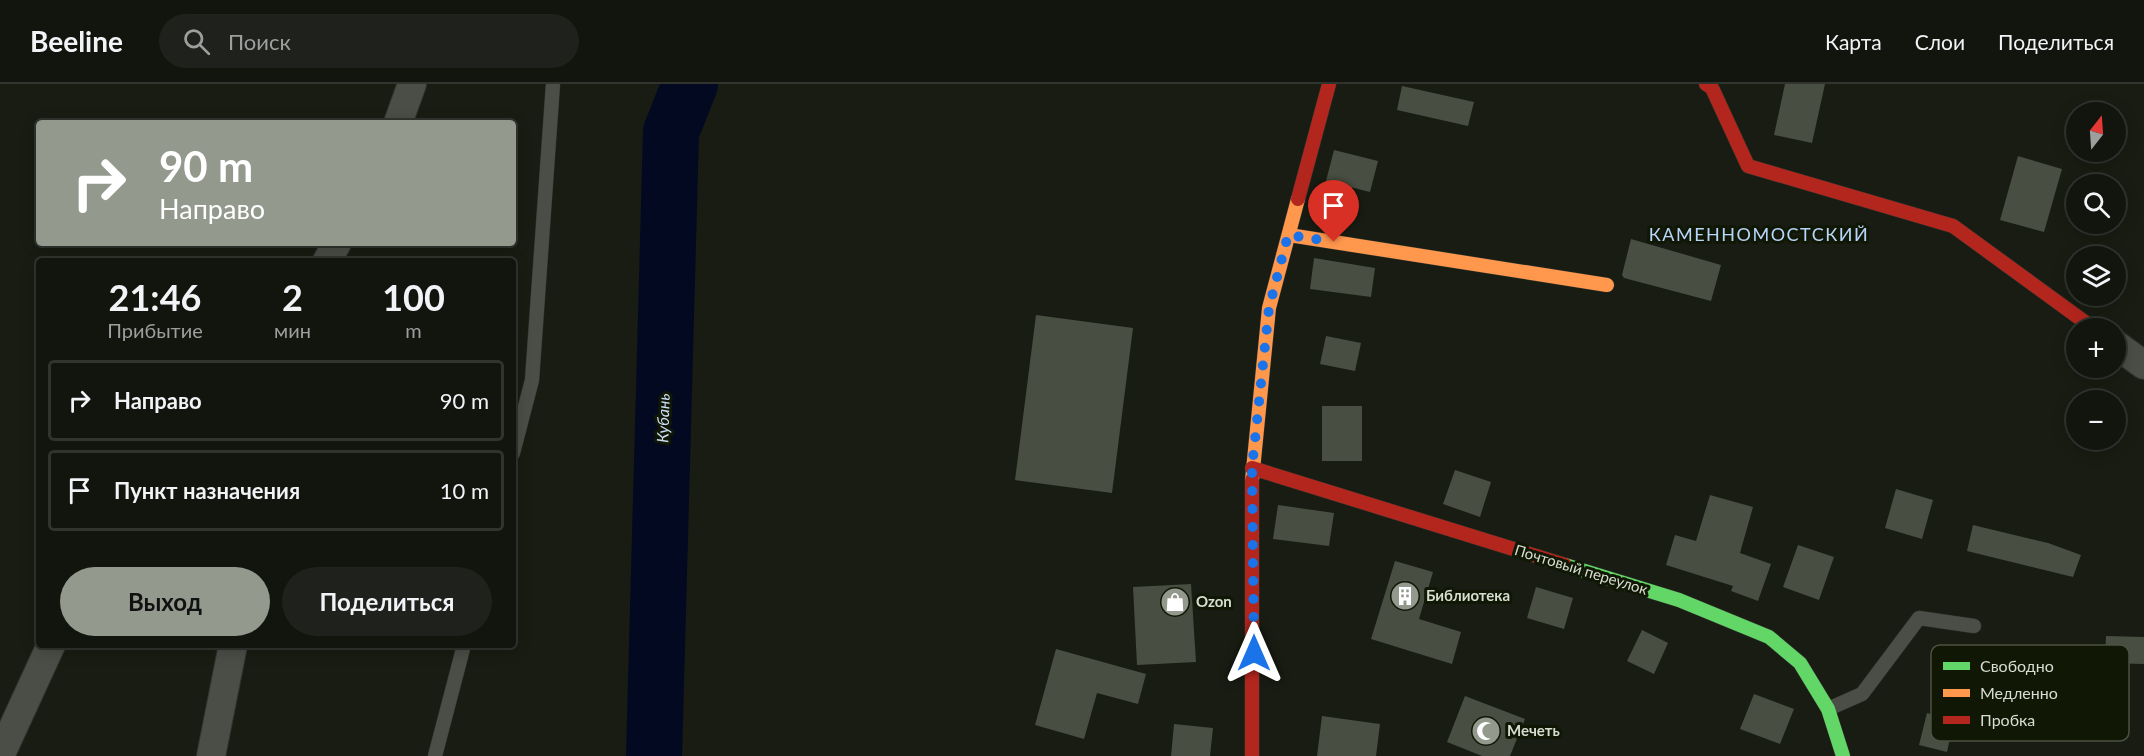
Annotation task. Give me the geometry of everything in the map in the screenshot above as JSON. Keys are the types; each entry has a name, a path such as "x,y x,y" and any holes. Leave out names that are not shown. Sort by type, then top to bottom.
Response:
{"street":[{"path":"399,120 412,84"},
{"path":"1322,84 1322,108"},
{"path":"1252,756 1252,468 1269,308 1329,84"},
{"path":"1706,84 1712,88 1748,166 1953,226 2079,318"},
{"path":"1288,235 1607,285"},
{"path":"2126,352 2144,365"},
{"name":"Почтовый переулок","path":"1252,468 1679,600 1769,637 1800,663 1828,709 1843,756"},
{"path":"0,756 50,648"},
{"path":"211,756 232,648"}],"lane":[{"path":"516,441 532,380 553,84"},
{"path":"1828,709 1862,694 1919,618 1974,626"},
{"path":"435,756 463,648"}],"building":[{"path":"1785,84 1825,84 1812,143 1774,135"},
{"path":"1402,86 1474,102 1468,126 1397,110"},
{"path":"1334,150 1378,161 1370,192 1326,181"},
{"path":"2018,156 2062,169 2044,232 2000,220"},
{"path":"1631,239 1721,265 1711,301 1624,278 1622,275"},
{"path":"1314,258 1375,268 1371,297 1310,289"},
{"path":"1036,315 1133,328 1112,493 1015,480"},
{"path":"1326,336 1361,343 1355,371 1320,364"},
{"path":"1322,406 1362,406 1362,461 1322,461"},
{"path":"1455,470 1491,482 1480,517 1443,504"},
{"path":"1896,489 1933,500 1922,539 1885,528"},
{"path":"1710,495 1753,507 1740,553 1771,564 1758,601 1731,591 1733,586 1666,565 1675,535 1696,541"},
{"path":"1278,505 1334,513 1329,546 1273,539"},
{"path":"1973,525 2048,543 2081,555 2073,577 1967,551"},
{"path":"1798,545 1834,557 1819,600 1783,587"},
{"name":"Библиотека","path":"1395,561 1433,572 1419,619 1461,632 1452,664 1371,639"},
{"path":"1191,584 1196,662 1137,665 1133,587"},
{"path":"1536,587 1573,598 1564,629 1527,618"},
{"path":"1642,630 1668,643 1654,674 1627,661"},
{"path":"2106,636 2144,637 2144,664 2129,664 2129,645 2106,645"},
{"path":"1056,649 1146,674 1138,704 1097,693 1084,739 1035,725"},
{"path":"1754,694 1794,709 1780,744 1740,729"},
{"name":"Мечеть","path":"1465,696 1525,719 1510,756 1482,756 1447,742"},
{"path":"1927,713 1931,714 1931,741 1949,741 1947,752 1919,745"},
{"path":"1322,716 1380,724 1376,756 1317,756"},
{"path":"1174,724 1213,728 1210,756 1171,756"}],"waterway":[{"name":"Кубань","path":"654,756 671,132 690,84"}],"traffic: fast":[{"path":"1565,565 1679,600 1769,637 1800,663 1828,709 1843,756"}],"traffic: slow":[{"path":"1252,480 1269,308 1298,199"},
{"path":"1289,235 1607,285"}],"traffic: jam":[{"path":"1298,199 1329,84"},
{"path":"1706,84 1712,88 1748,166 1953,226 2079,318"},
{"path":"1252,468 1565,565"},
{"path":"1252,480 1252,756"}],"place":[{"name":"Библиотека","path":"1405,596"},
{"name":"Ozon","path":"1175,602"},
{"name":"Мечеть","path":"1486,731"}],"district":[{"name":"КАМЕННОМОСТСКИЙ","path":"1759,235"}],"route":[{"path":"1254,653 1252,468 1269,308 1288,235 1334,242"}]}
